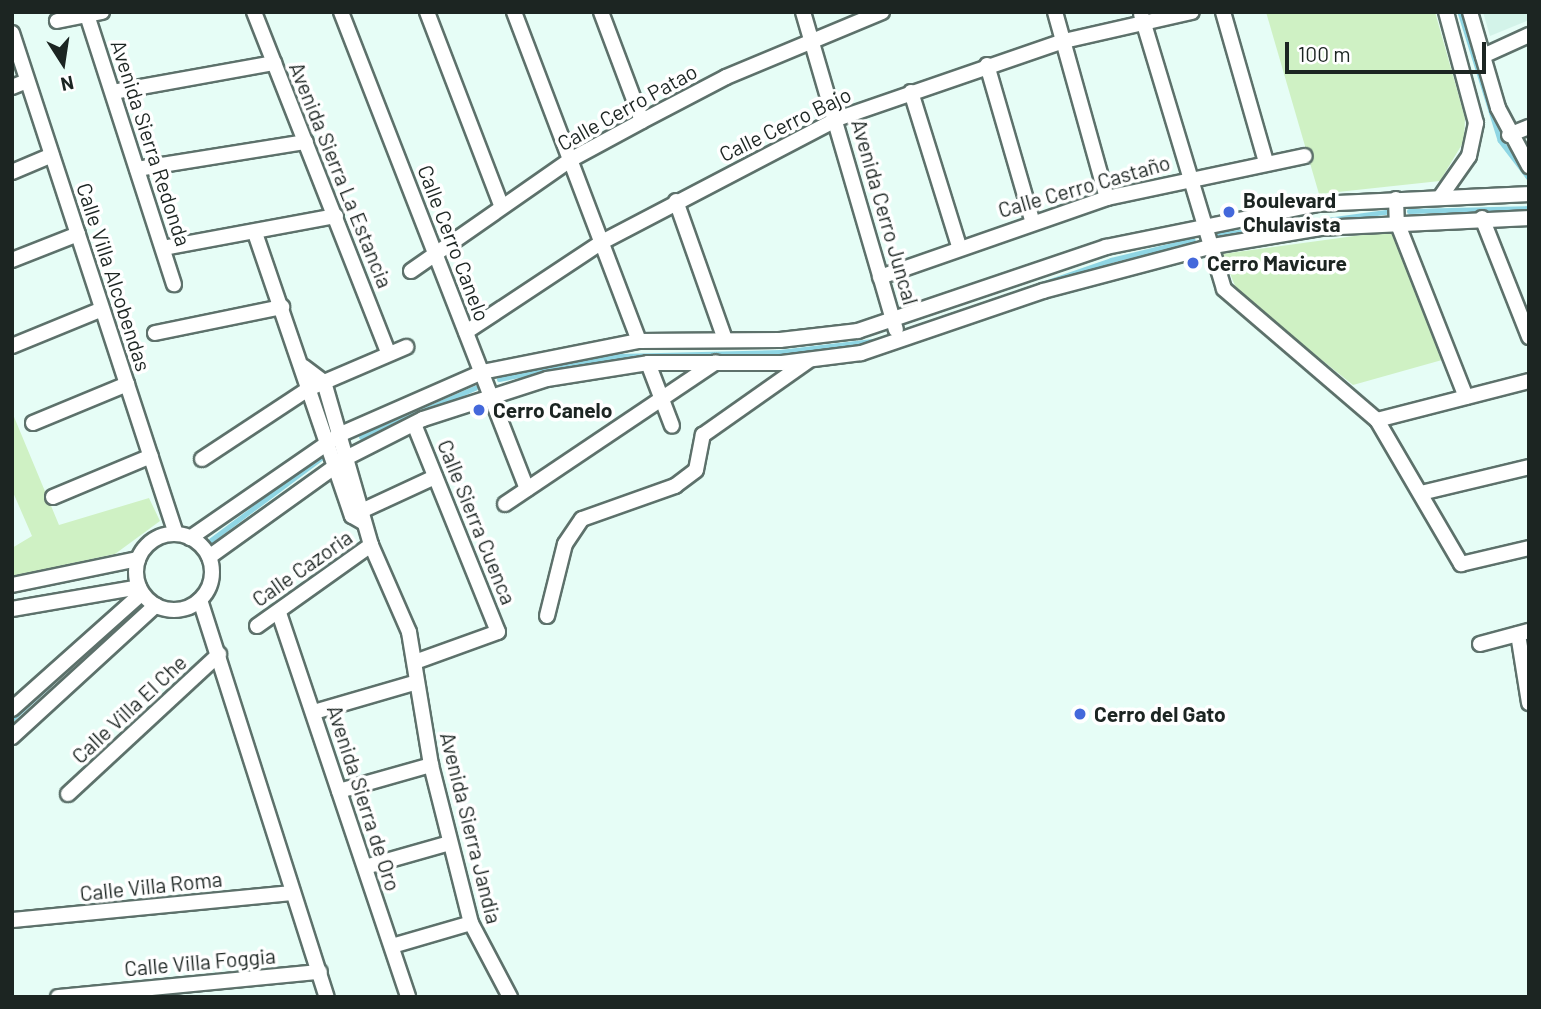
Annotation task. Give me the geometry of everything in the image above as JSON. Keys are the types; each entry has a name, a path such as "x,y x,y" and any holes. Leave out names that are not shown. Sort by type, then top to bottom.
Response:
{"street":[{"name":"Avenida Sierra La Estancia","path":"254,12 388,353"},
{"name":"Calle Cerro Canelo","path":"341,12 527,489"},
{"path":"427,12 501,205"},
{"path":"514,12 639,341"},
{"path":"601,12 642,121"},
{"name":"Avenida Cerro Juncal","path":"803,12 837,119 900,343"},
{"name":"Calle Cerro Patao","path":"411,271 501,205 570,160 642,121 882,12"},
{"path":"1055,12 1107,198"},
{"name":"Calle Cerro Bajo","path":"466,332 602,242 837,119 987,65 1142,16 1192,12"},
{"path":"1223,12 1266,162"},
{"path":"1441,196 1469,156 1476,123 1446,12"},
{"path":"1470,12 1509,135 1529,166"},
{"path":"57,21 95,14"},
{"name":"Avenida Sierra Redonda","path":"95,14 113,92 174,284"},
{"path":"1142,16 1189,177 1231,298 1377,420 1461,564 1529,548"},
{"name":"Calle Villa Alcobendas","path":"12,33 151,456 183,536"},
{"path":"1483,56 1529,35"},
{"path":"113,92 274,63"},
{"path":"987,65 1032,220"},
{"path":"12,87 27,81"},
{"path":"911,92 959,246"},
{"path":"1509,135 1529,127"},
{"path":"137,169 306,142"},
{"path":"12,172 52,155"},
{"name":"Calle Cerro Castaño","path":"880,277 1032,220 1107,198 1189,177 1305,156"},
{"path":"12,585 138,559 153,540 183,536 341,434 482,372 639,341 780,340 894,323 1037,266 1206,223 1318,204 1441,196 1529,194"},
{"path":"1396,199 1397,222 1466,397"},
{"path":"676,201 725,339"},
{"path":"163,248 336,216"},
{"path":"1482,218 1529,337"},
{"path":"209,557 348,457 414,424 490,393 648,363 810,360 900,343 1043,290 1213,246 1397,222 1529,218"},
{"path":"255,233 304,367 308,389 334,466 360,516"},
{"path":"12,260 78,234"},
{"path":"155,333 282,307"},
{"path":"12,346 102,309"},
{"path":"202,459 308,389 406,347"},
{"path":"547,616 565,544 582,519 675,486 696,470 703,435 810,360"},
{"path":"505,504 663,400 717,361"},
{"path":"648,363 672,426"},
{"path":"304,367 324,382 348,457 360,516"},
{"path":"1377,420 1529,381"},
{"path":"33,423 127,384"},
{"name":"Calle Sierra Cuenca","path":"414,424 498,632 415,662"},
{"path":"53,497 151,456"},
{"path":"1421,493 1529,467"},
{"path":"360,516 435,477"},
{"name":"Avenida Sierra Jandia","path":"360,516 409,632 415,662 414,683 431,765 471,923 507,996"},
{"path":"138,559 141,590 156,605 179,609 200,600 211,580 209,557 183,536"},
{"name":"Calle Cazoria","path":"257,626 279,613 371,545"},
{"path":"12,609 141,590"},
{"path":"12,709 141,590"},
{"path":"200,600 327,997"},
{"path":"12,737 156,605"},
{"name":"Avenida Sierra de Oro","path":"279,613 408,997"},
{"path":"1480,644 1523,632 1529,704"},
{"name":"Calle Villa El Che","path":"68,794 219,654"},
{"path":"314,712 414,683"},
{"path":"339,791 431,765"},
{"path":"365,867 450,843"},
{"name":"Calle Villa Roma","path":"12,920 293,893"},
{"path":"392,946 471,923"},
{"name":"Calle Villa Foggia","path":"58,997 320,972"}],"shaded area":[{"path":"1483,12 1529,12 1529,20 1490,36"}],"green space":[{"path":"1266,12 1435,12 1465,118 1464,141 1440,181 1319,194"},
{"path":"1391,231 1442,360 1353,385 1238,293 1222,254"},
{"path":"12,412 59,525 149,498 160,521 115,554 12,576 12,548 32,536 12,490"}],"waterway":[{"path":"1460,12 1500,140 1529,178"},
{"path":"1409,211 1529,208"},
{"path":"1217,235 1385,212"},
{"path":"943,318 1111,260 1193,240"},
{"path":"499,379 619,356 780,352 880,340"},
{"path":"361,437 475,388"},
{"path":"211,540 321,458"},
{"path":"12,719 50,684"}],"place":[{"name":"Boulevard Chulavista","path":"1229,212"},
{"name":"Cerro Mavicure","path":"1193,263"},
{"name":"Cerro Canelo","path":"479,410"},
{"name":"Cerro del Gato","path":"1080,714"}]}
